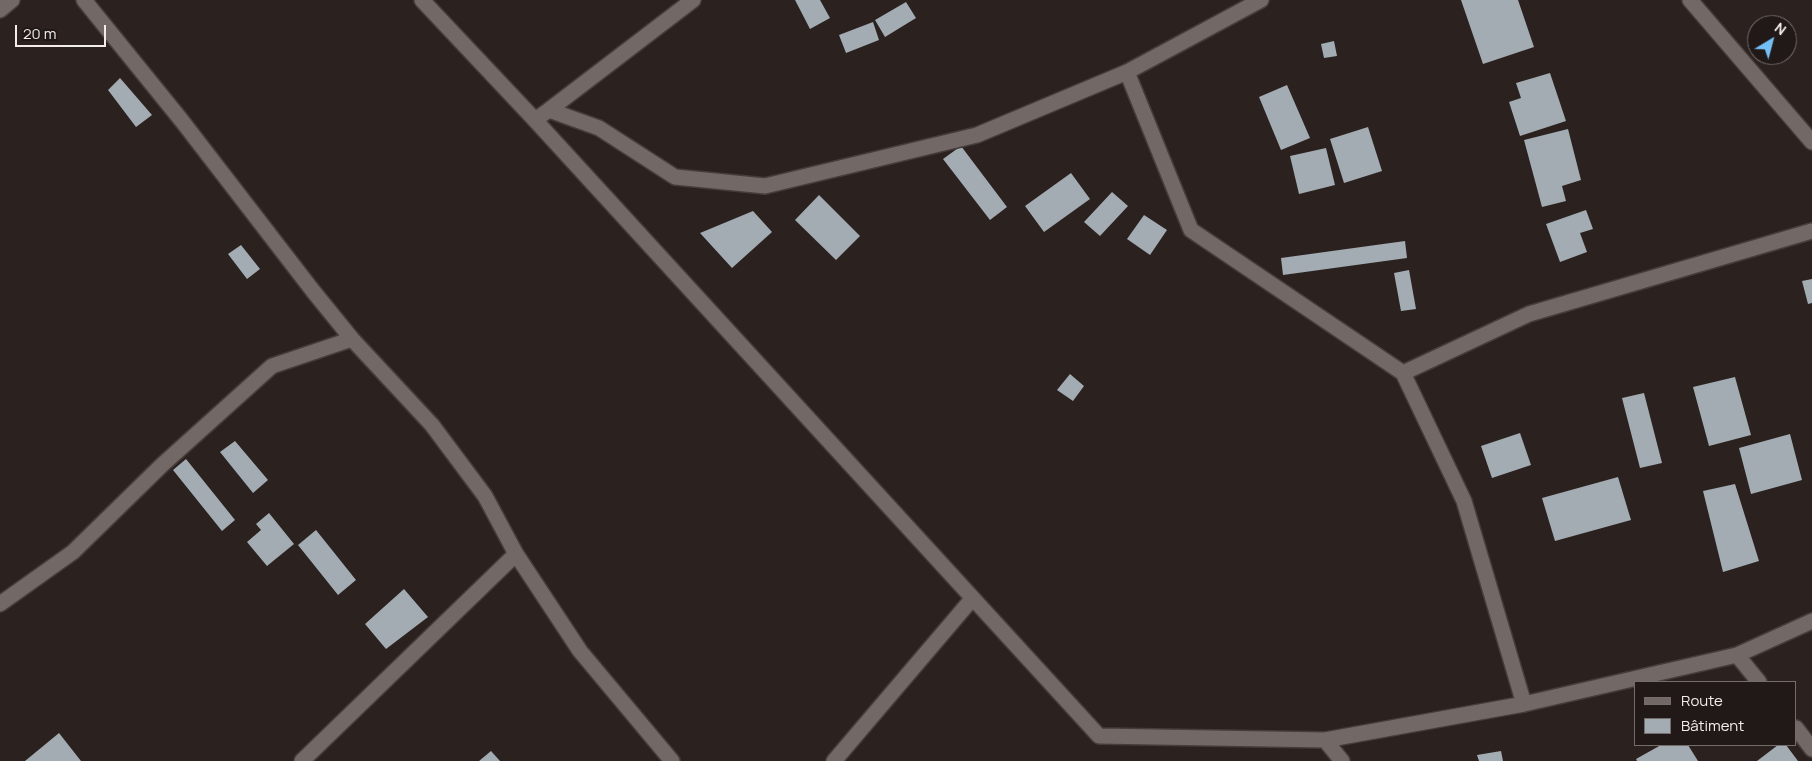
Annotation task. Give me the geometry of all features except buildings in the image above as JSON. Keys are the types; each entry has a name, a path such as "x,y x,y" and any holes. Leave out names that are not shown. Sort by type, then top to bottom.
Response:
{"street":[{"path":"0,10 12,0"},
{"path":"84,0 182,121 352,339 432,425 485,496 516,554 580,651 672,761"},
{"path":"422,0 535,120 1099,736 1325,740 1524,704 1737,655 1812,621"},
{"path":"535,120 693,0"},
{"path":"549,110 598,128 675,177 765,186 976,135 1127,72 1262,0"},
{"path":"1690,0 1812,142"},
{"path":"1127,72 1191,230 1403,373 1464,501 1524,704"},
{"path":"1403,373 1529,314 1812,231"},
{"path":"0,604 73,552 162,465 272,366 352,339"},
{"path":"302,761 516,554"},
{"path":"834,761 972,599"},
{"path":"1737,655 1758,681"},
{"path":"1797,729 1812,749"},
{"path":"1325,740 1342,761"}]}
